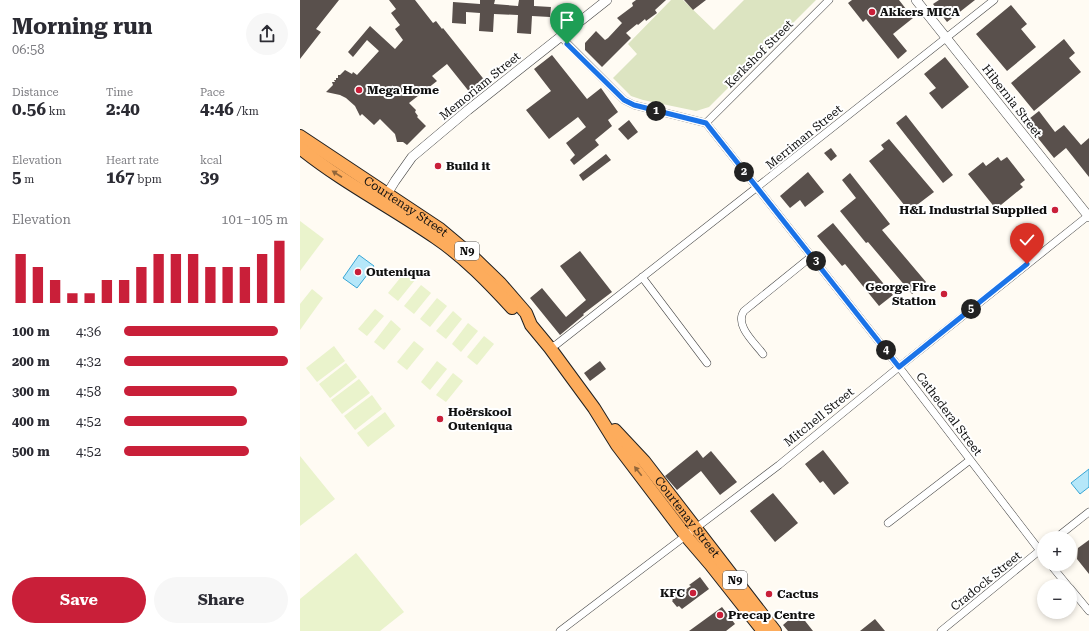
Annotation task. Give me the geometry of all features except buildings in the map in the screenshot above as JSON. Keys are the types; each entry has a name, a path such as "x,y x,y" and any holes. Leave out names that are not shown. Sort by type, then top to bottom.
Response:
{"highway":[{"name":"Courtenay Street","path":"300,136 437,238 490,286 522,319 531,325 550,348 594,408 641,458 714,569 763,631"},
{"name":"Courtenay Street","path":"300,148 323,165 384,199"},
{"name":"Courtenay Street","path":"690,532 775,631"}],"street":[{"name":"Memoriam Street","path":"384,199 412,157 560,36 607,0"},
{"name":"Kerkshof Street","path":"706,123 829,0"},
{"name":"Hibernia Street","path":"916,0 1089,216"},
{"name":"Merriman Street","path":"550,348 994,0"},
{"path":"560,36 624,100 634,105 706,123"},
{"name":"Cathederal Street","path":"706,123 756,188 812,256 1037,544"},
{"name":"Mitchell Street","path":"560,631 778,465 1089,216"},
{"path":"763,354 743,328 740,318 742,314 812,256"},
{"path":"642,277 707,363"},
{"path":"888,523 970,460"},
{"path":"1065,531 1089,512"},
{"name":"Cradock Street","path":"941,631 1037,557"},
{"path":"1056,571 1062,579"},
{"path":"1077,597 1089,611"}],"green space":[{"path":"671,0 683,0 714,30 744,0 816,0 709,107 696,111 631,96 613,78 637,54 628,44"},
{"path":"300,221 324,239 300,271"},
{"path":"405,272 415,280 398,301 388,293"},
{"path":"421,285 431,293 414,314 404,306"},
{"path":"312,289 323,298 300,330 300,304"},
{"path":"437,298 447,306 430,327 420,319"},
{"path":"375,309 384,316 367,336 358,329"},
{"path":"453,311 462,319 446,339 436,331"},
{"path":"391,320 401,329 384,350 374,342"},
{"path":"468,323 478,331 461,352 452,344"},
{"path":"484,336 494,344 477,365 467,357"},
{"path":"414,341 424,349 407,370 397,362"},
{"path":"334,346 345,361 317,382 306,368"},
{"path":"437,361 447,369 430,390 421,382"},
{"path":"346,363 357,377 330,398 319,384"},
{"path":"453,373 463,381 446,402 436,395"},
{"path":"359,379 370,393 342,414 331,400"},
{"path":"372,395 382,409 355,430 344,416"},
{"path":"385,412 395,426 368,447 357,433"},
{"path":"300,456 335,499 300,526"},
{"path":"356,553 404,612 380,631 300,631 300,599"}],"water":[{"name":"Outeniqua","path":"359,255 374,266 357,288 343,278"},
{"path":"1089,469 1089,487 1080,494 1071,483"}],"place":[{"name":"Akkers MICA","path":"872,12"},
{"name":"Mega Home","path":"359,90"},
{"name":"Build it","path":"438,166"},
{"name":"H&L Industrial Supplied","path":"1055,210"},
{"name":"Outeniqua","path":"358,272"},
{"name":"George Fire Station","path":"944,294"},
{"name":"Hoërskool Outeniqua","path":"440,419"},
{"name":"KFC","path":"693,593"},
{"name":"Cactus","path":"769,594"},
{"name":"Precap Centre","path":"720,615"}],"route":[{"path":"567,44 624,100 634,105 706,123 899,367 1027,264"}]}
